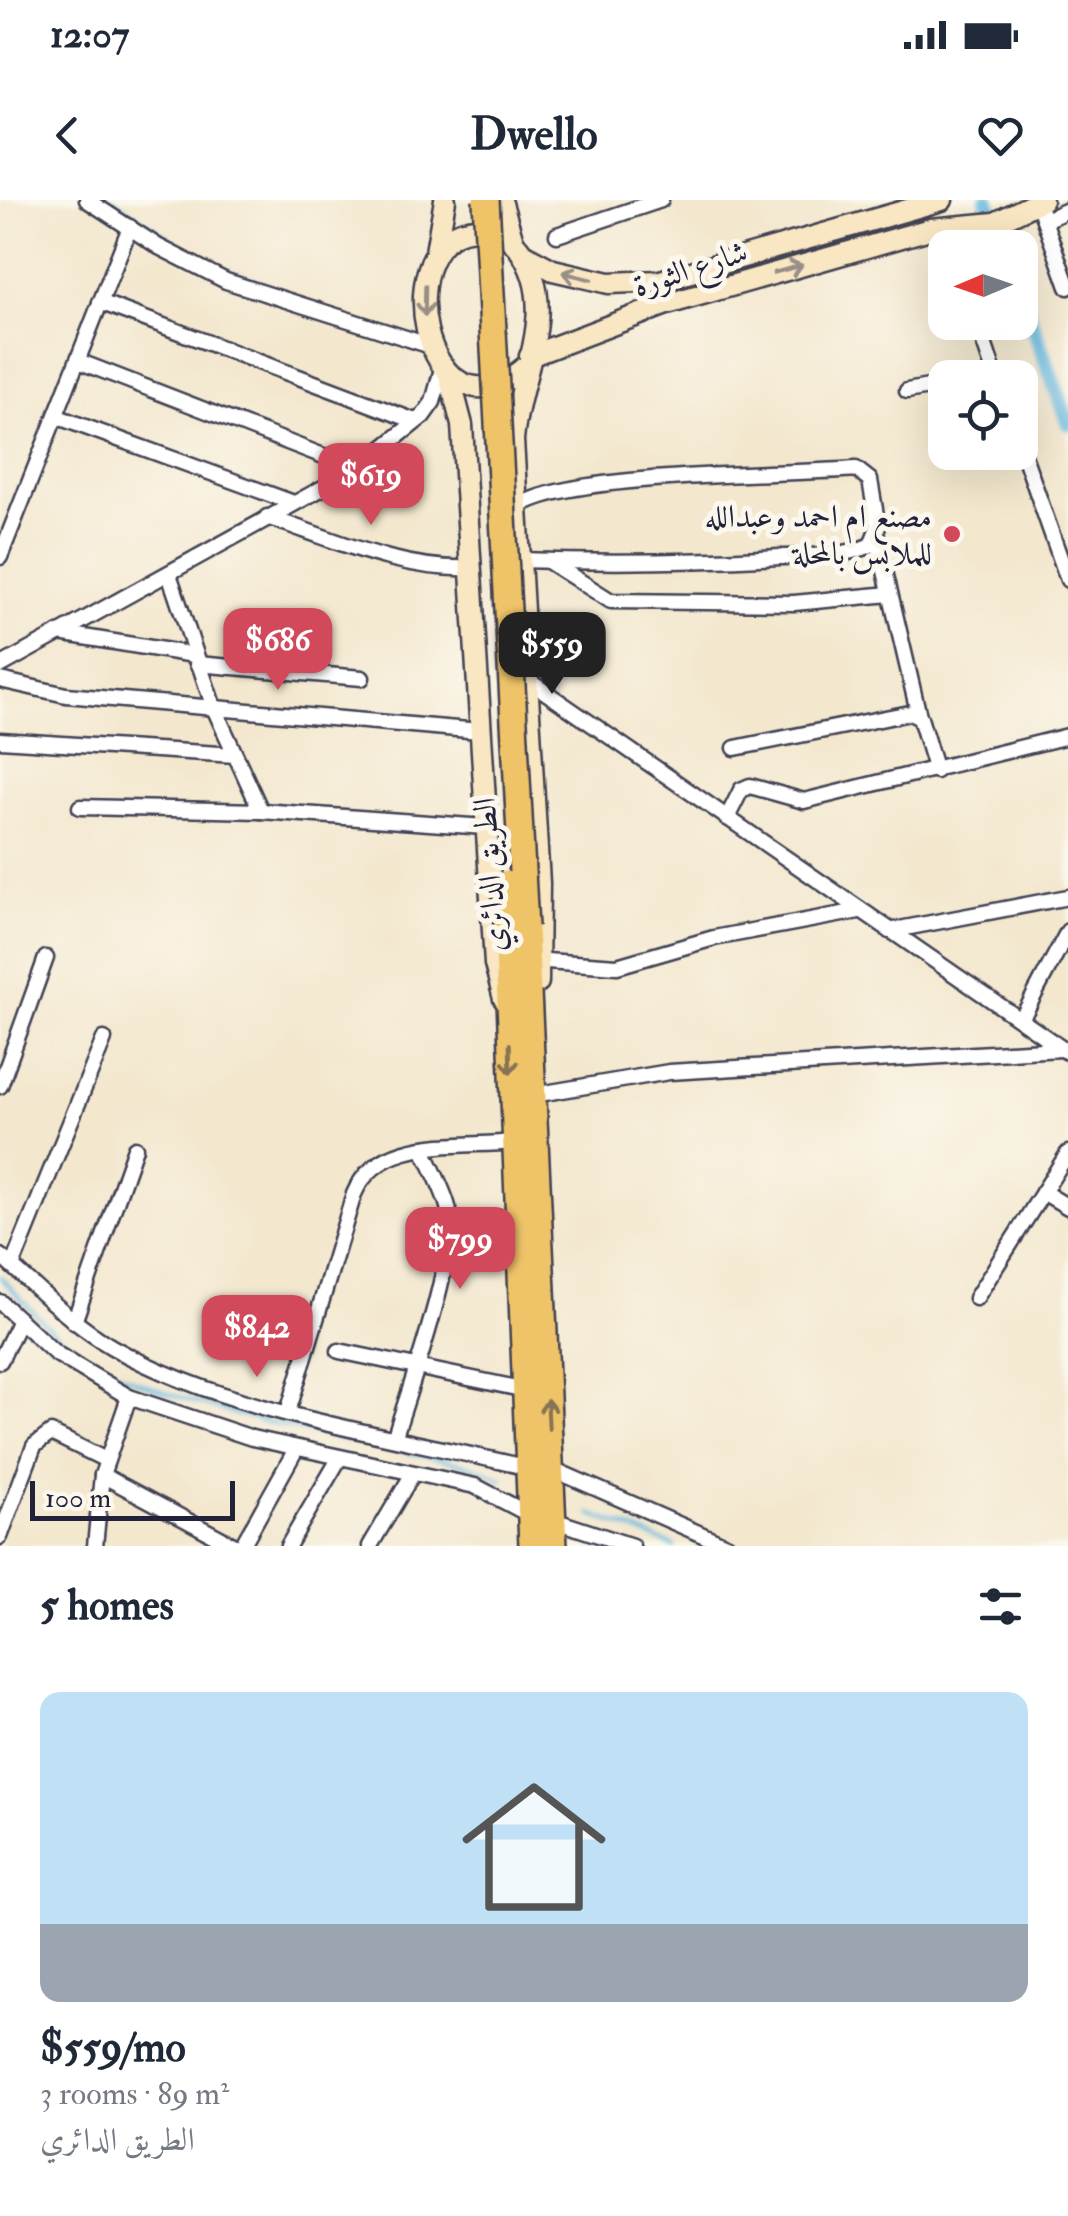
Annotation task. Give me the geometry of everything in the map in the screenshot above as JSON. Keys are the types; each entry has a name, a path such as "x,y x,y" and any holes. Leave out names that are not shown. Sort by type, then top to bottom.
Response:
{"highway":[{"name":"الطريق الدائري","path":"472,200 516,926 533,960 519,1014 533,1095 542,1517 554,1546"},
{"name":"الطريق الدائري","path":"486,200 519,1014 513,1142 526,1390 540,1468"},
{"name":"الطريق الدائري","path":"532,1546 542,1517"}],"street":[{"path":"87,200 226,281 431,346"},
{"path":"444,200 424,299 431,346 446,372 462,425 495,964 519,1014"},
{"path":"501,200 539,302 537,335 514,427 539,883 533,960 594,966 638,963 714,938 859,911"},
{"path":"556,235 660,200"},
{"name":"شارع الثورة","path":"518,247 552,270 609,283 660,281 935,201"},
{"path":"1068,210 1037,209 1068,284"},
{"name":"شارع الثورة","path":"961,230 1037,209"},
{"path":"0,557 130,228"},
{"path":"436,253 445,242 471,229 486,229 518,247"},
{"name":"شارع الثورة","path":"528,361 664,305 928,242"},
{"path":"100,302 415,420"},
{"path":"78,361 357,469"},
{"path":"446,372 488,385 528,361"},
{"path":"0,666 357,469 433,402 446,372"},
{"path":"908,391 928,387"},
{"path":"58,416 291,502"},
{"path":"516,509 530,498 575,489 856,469 870,480 877,537 919,716 936,771"},
{"path":"1029,470 1068,580"},
{"path":"267,517 404,562 430,568 471,568"},
{"path":"519,560 689,562 804,556 861,550 877,537"},
{"path":"548,561 611,602 794,603 890,594"},
{"path":"169,574 214,708 261,811"},
{"path":"59,634 196,660 362,678"},
{"path":"525,678 1066,1051"},
{"path":"0,680 66,695 480,731"},
{"path":"735,748 910,714 919,716"},
{"path":"727,818 741,790 750,786 804,802 1068,736"},
{"path":"0,740 236,755"},
{"path":"80,807 261,811 485,826"},
{"path":"889,931 1068,897"},
{"path":"1020,1020 1068,931"},
{"path":"0,1086 46,958"},
{"path":"12,1266 104,1039"},
{"path":"533,1095 670,1072 1066,1051"},
{"path":"288,1412 361,1178 388,1156 423,1149 513,1142"},
{"path":"74,1322 134,1148"},
{"path":"394,1436 432,1317 448,1232 448,1208 423,1149"},
{"path":"976,1298 1068,1153"},
{"path":"1042,1192 1068,1207"},
{"path":"0,1256 74,1322 114,1348 160,1368 288,1412 540,1468 728,1546"},
{"path":"0,1302 55,1354 129,1396 296,1449 475,1486 542,1517 632,1546"},
{"path":"0,1361 20,1320"},
{"path":"339,1351 526,1390"},
{"path":"94,1546 104,1458 129,1396"},
{"path":"0,1537 34,1446 42,1436 51,1433 104,1458"},
{"path":"102,1474 239,1546 296,1449"},
{"path":"288,1546 339,1459"},
{"path":"370,1546 412,1476"}],"waterway":[{"path":"113,200 199,259 293,295"},
{"path":"987,200 998,230"},
{"path":"1038,340 1068,423"},
{"path":"0,1277 65,1342 104,1366 151,1387 259,1420 471,1466 503,1479"},
{"path":"591,1514 675,1546"}],"place":[{"name":"مصنع ام احمد وعبدالله للملابس بالمحلة","path":"952,534"}]}
